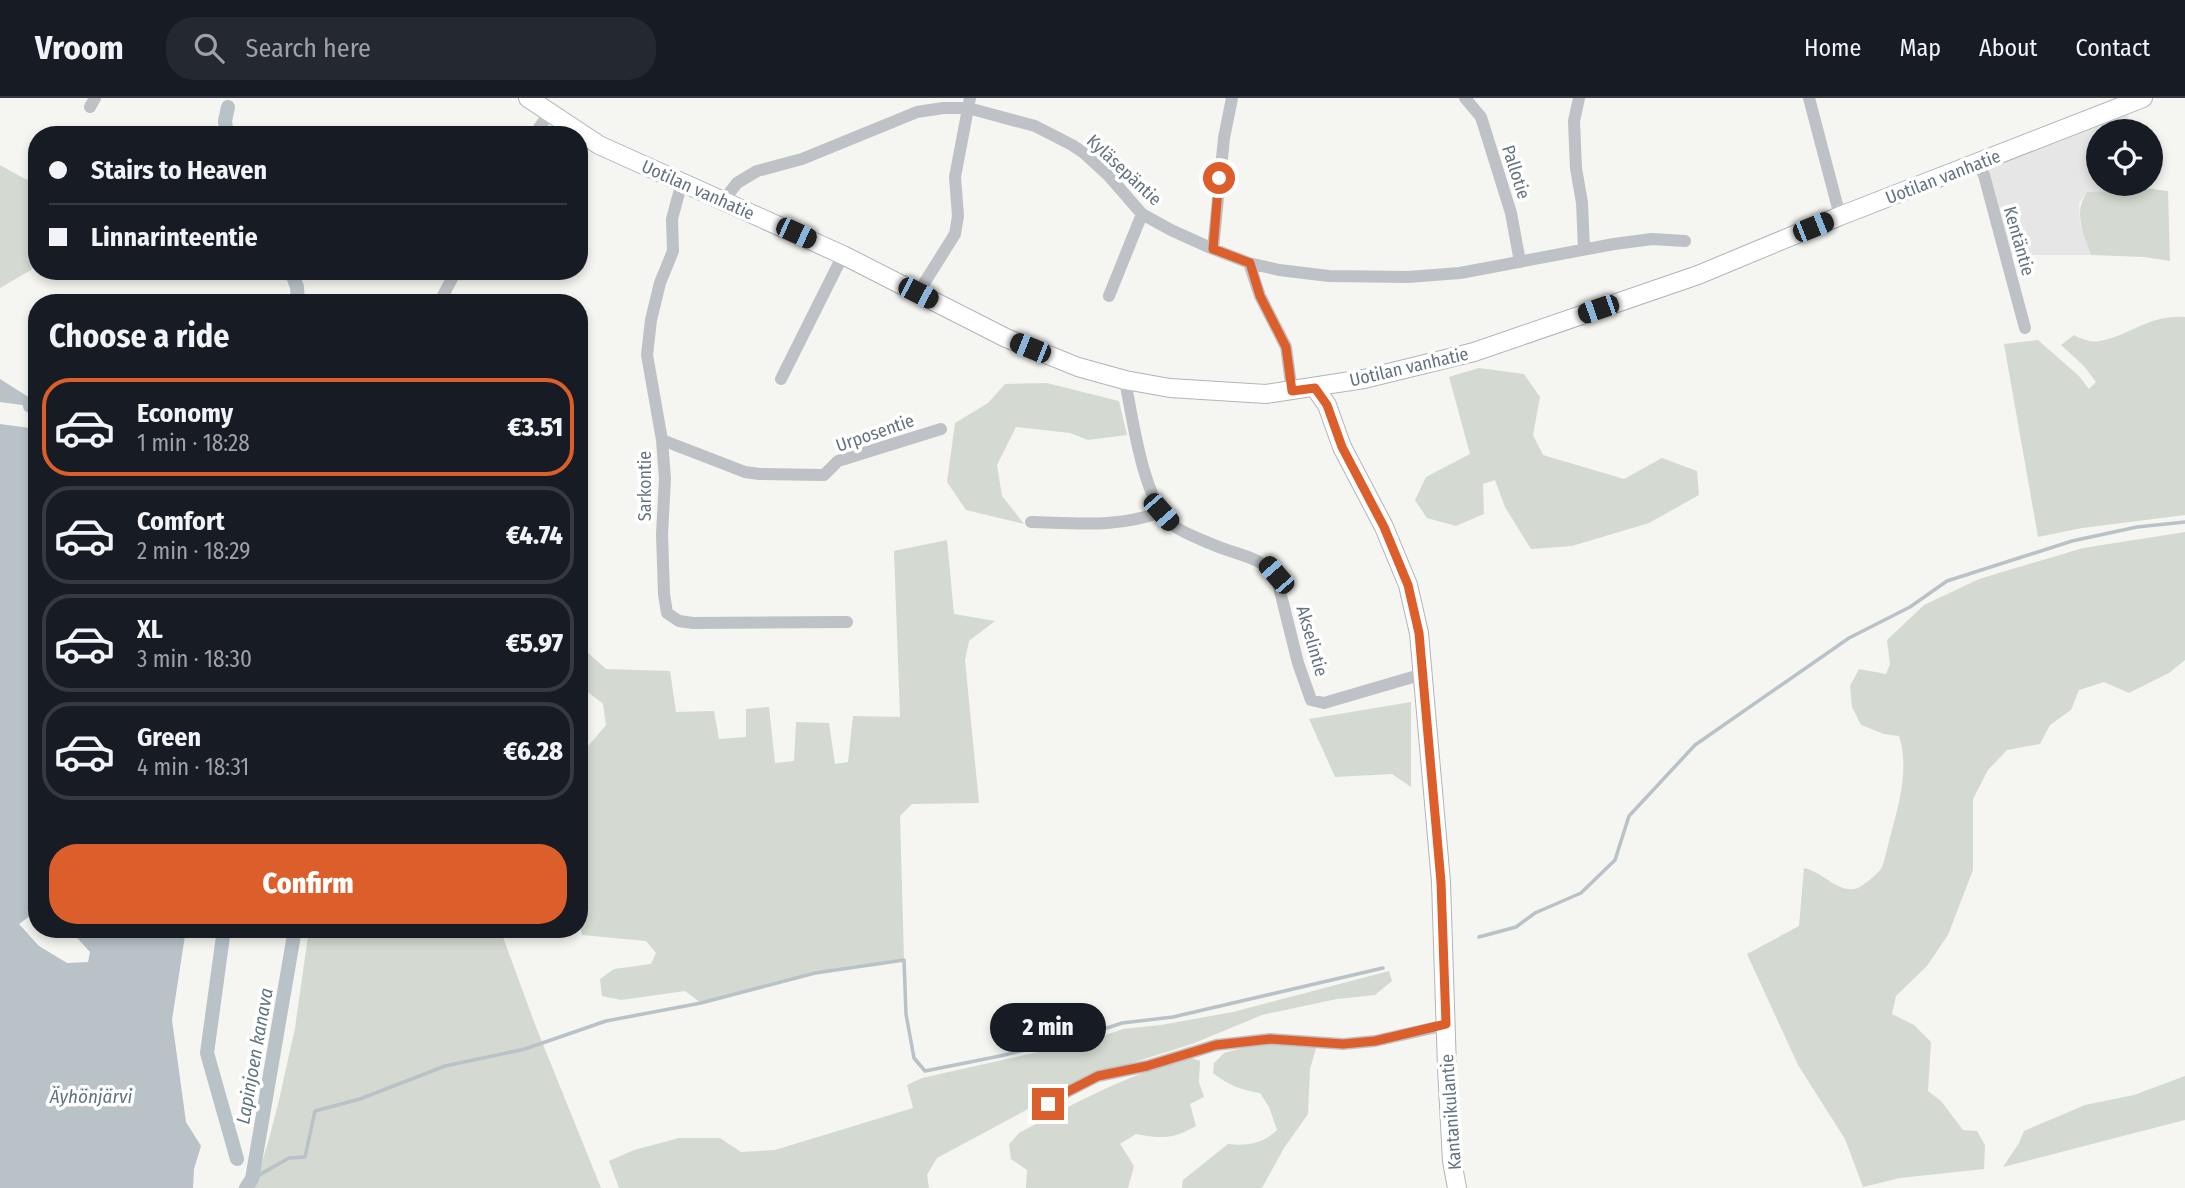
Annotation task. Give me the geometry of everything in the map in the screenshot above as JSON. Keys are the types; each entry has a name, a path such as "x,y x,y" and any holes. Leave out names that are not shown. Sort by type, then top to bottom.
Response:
{"main road":[{"name":"Uotilan vanhatie","path":"528,98 568,126"},
{"name":"Uotilan vanhatie","path":"588,138 843,255 1006,338 1078,368 1170,388 1266,394 1364,379 1474,352 1698,275 2136,99"},
{"name":"Kantanikulantie","path":"1315,388 1327,405 1342,447 1384,527 1408,585 1419,633 1441,882 1452,1161 1457,1188"}],"street":[{"path":"1213,249 1224,138 1232,98"},
{"name":"Pallotie","path":"1465,98 1481,117 1511,213 1520,262"},
{"path":"1579,98 1574,121 1584,249"},
{"path":"1809,98 1840,216"},
{"path":"918,293 955,234 958,216 955,177 969,103"},
{"name":"Kyläsepäntie","path":"724,201 737,183 757,171 802,159 917,112 969,103 1035,126 1072,145 1108,176 1142,214 1171,230 1250,263 1279,270 1329,276 1408,277 1460,273 1652,239 1685,240"},
{"path":"540,126 549,114"},
{"name":"Kentäntie","path":"1978,164 1984,175 2025,328"},
{"name":"Sarkontie","path":"682,182 672,219 673,251 660,282 651,320 647,355 662,440 665,479 663,582 667,613 679,621 693,623 848,622"},
{"path":"1110,296 1142,214"},
{"path":"781,379 843,255"},
{"path":"1250,263 1260,296 1286,347 1292,391"},
{"path":"1031,522 1103,524 1140,520 1161,512 1152,492 1132,425 1125,380"},
{"name":"Urposentie","path":"662,440 746,472 824,475 838,461 941,429"},
{"name":"Akselintie","path":"1161,512 1172,524 1218,546 1266,564 1276,575 1298,663 1311,700 1324,703 1423,674"},
{"path":"1048,1104 1098,1076 1147,1066 1216,1045 1270,1039 1343,1044 1375,1041 1446,1024"}],"shaded area":[{"path":"2127,114 2128,119 2114,119"},
{"path":"2086,130 2086,193 2079,203 2080,224 2091,255 2011,255 1988,168"},
{"path":"0,165 28,180 28,272 0,288"},
{"path":"2163,190 2168,191 2170,261 2091,255 2080,216 2086,194 2163,196"},
{"path":"2185,317 2185,515 2082,528 2038,537 2004,344 2038,340 2079,376 2089,389 2096,382 2084,366 2061,345 2074,335 2090,341 2100,341 2160,319"},
{"path":"1479,368 1524,374 1540,397 1533,435 1543,455 1624,479 1662,458 1697,471 1699,495 1649,523 1572,546 1531,549 1505,507 1495,480 1483,484 1484,514 1456,526 1427,518 1415,500 1426,477 1470,454 1449,377"},
{"path":"1047,383 1119,401 1127,435 1088,440 1070,433 1016,427 997,465 1002,496 1024,524 966,510 947,482 955,423 988,403 1005,384"},
{"path":"2185,532 2185,660 2169,673 2129,693 2104,682 2079,690 2071,710 2050,725 2040,744 2007,750 1988,770 1973,799 1973,870 1948,935 1927,966 1896,996 1892,1014 1914,1025 1931,1042 1928,1091 1941,1101 1963,1130 1977,1131 1985,1145 1984,1169 1900,1178 1863,1187 1845,1139 1798,1065 1747,954 1799,926 1804,868 1837,886 1851,889 1864,884 1882,867 1902,788 1902,749 1899,736 1884,734 1861,725 1852,707 1850,686 1859,669 1886,674 1890,664 1887,640 1924,605 1979,579 2083,548"},
{"path":"947,540 954,614 995,621 969,641 965,660 979,803 912,804 900,816 904,960 815,973 701,1003 685,991 621,1000 602,996 600,979 614,969 651,964 656,953 646,941 588,936 588,746 606,725 603,704 588,692 588,653 606,669 670,671 676,712 714,711 719,739 746,737 746,709 769,707 775,763 794,761 796,722 829,723 835,764 848,762 853,716 900,717 894,551"},
{"path":"1411,702 1411,787 1392,774 1335,777 1309,719"},
{"path":"308,938 503,938 601,1188 251,1188 256,1182 269,1139 295,1028"},
{"path":"1389,971 1392,981 1375,995 1337,999 1262,1015 1192,1044 1119,1067 1043,1101 937,1158 927,1175 929,1188 619,1188 609,1161 634,1150 679,1138 720,1138 741,1152 775,1150 913,1108 907,1085 922,1078 1088,1041 1123,1029 1233,1012"},
{"path":"1281,1038 1318,1041 1310,1069 1308,1114 1284,1148 1262,1188 1182,1188 1183,1180 1228,1144 1254,1143 1277,1130 1269,1107 1260,1093 1235,1086 1213,1073 1214,1063 1224,1053"},
{"path":"1191,1058 1200,1061 1199,1082 1204,1097 1190,1104 1196,1126 1167,1137 1136,1134 1120,1144 1134,1166 1128,1188 1026,1188 1027,1170 1011,1159 1009,1144 1019,1133 1124,1080"},
{"path":"2185,1076 2185,1120 2003,1167 2024,1131 2085,1105 2134,1095"}],"water":[{"path":"0,379 28,397 28,406 0,402"},
{"name":"Äyhönjärvi","path":"0,424 28,428 28,918 19,924 28,934 28,938 67,963 88,962 90,952 77,938 185,938 172,1020 186,1122 201,1146 194,1169 193,1188 0,1188"}],"waterway":[{"name":"Lapinjoen kanava","path":"226,126 228,107"},
{"name":"Lapinjoen kanava","path":"294,280 297,294"},
{"path":"1479,937 1516,927 1535,913 1581,893 1615,860 1629,816 1695,745 1849,638 1910,607 1947,581 2072,541 2137,527 2185,522"},
{"path":"223,938 207,1053 237,1159"},
{"name":"Lapinjoen kanava","path":"246,1188 252,1179 293,938"},
{"path":"252,1179 289,1158 305,1157 315,1111 360,1099 445,1066 525,1049 606,1021 701,1003 815,973 904,960 906,1014 914,1058 925,1071 1083,1036 1122,1023 1173,1017 1383,968"}],"route":[{"path":"1048,1104 1098,1076 1147,1066 1216,1045 1270,1039 1343,1044 1375,1041 1446,1024 1441,882 1419,633 1408,585 1384,527 1342,447 1327,405 1315,388 1292,391 1286,347 1260,296 1250,263 1213,249 1219,178"}]}
